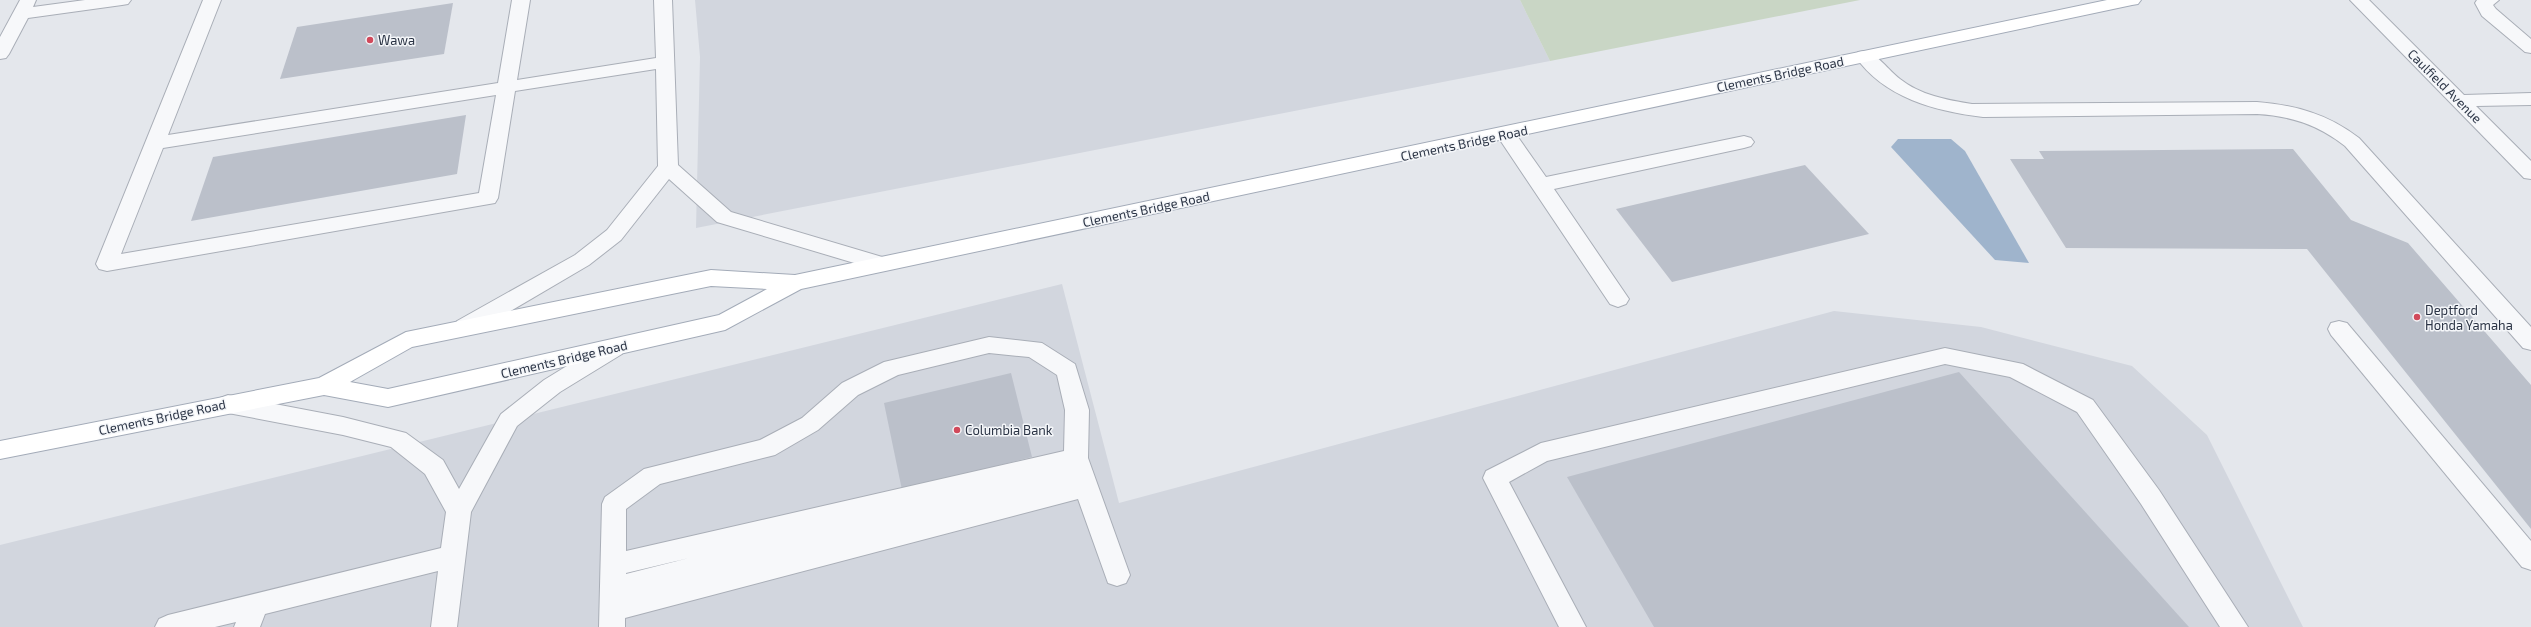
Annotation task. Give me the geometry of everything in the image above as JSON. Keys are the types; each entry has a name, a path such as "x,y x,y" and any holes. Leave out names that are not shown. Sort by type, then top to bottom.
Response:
{"main road":[{"name":"Clements Bridge Road","path":"0,450 324,386 406,340 465,327 711,278 795,283 1506,134 1864,56 2132,0"},
{"name":"Clements Bridge Road","path":"324,386 388,398 725,322 795,283"}],"street":[{"path":"0,54 25,7 122,0"},
{"path":"212,0 107,264 488,198 521,0"},
{"path":"465,327 582,260 614,235 668,167 663,0"},
{"name":"Caulfield Avenue","path":"2359,0 2531,173"},
{"path":"2490,0 2484,4 2488,12 2531,48"},
{"path":"1864,56 1897,86 1931,100 1960,109 1983,111 2257,108 2288,110 2315,117 2337,129 2352,142 2531,342"},
{"path":"155,143 665,62"},
{"path":"2460,101 2531,99"},
{"path":"1506,134 1618,299"},
{"path":"1541,185 1744,142"},
{"path":"668,167 724,217 784,233 881,264"},
{"path":"2339,329 2531,559"},
{"path":"613,597 614,504 653,476 766,448 810,424 850,389 892,368 989,345 1034,348 1067,370 1076,410 1081,473 1116,576"},
{"path":"444,627 460,512 509,420 552,386 614,348"},
{"path":"1573,627 1495,478 1541,453 1945,356 2015,370 2085,406 2150,496 2235,627"},
{"path":"228,404 343,426 398,440 434,467 460,512"},
{"path":"613,597 1081,473"},
{"path":"613,597 1081,473"},
{"path":"168,627 251,620 453,556"}],"shaded area":[{"path":"695,0 1520,0 1550,61 696,228 700,57"},
{"path":"1062,284 1119,503 1834,311 1981,327 2132,366 2207,435 2303,627 0,627 0,545"}],"green space":[{"path":"1520,0 1860,0 1550,61"}],"water":[{"path":"1898,139 1951,139 1965,151 2029,263 1995,260 1891,147"}],"building":[{"name":"Wawa","path":"453,3 444,54 280,79 297,27"},
{"path":"466,115 457,174 191,221 213,157"},
{"name":"Deptford Honda Yamaha","path":"2293,149 2351,220 2408,243 2531,385 2531,529 2307,249 2066,248 2010,159 2044,159 2039,151"},
{"path":"1805,165 1869,234 1672,282 1616,209"},
{"path":"1959,372 2189,627 1654,627 1567,477"},
{"name":"Columbia Bank","path":"1011,373 1032,457 902,490 884,403"}],"place":[{"name":"Wawa","path":"370,40"},
{"name":"Deptford Honda Yamaha","path":"2417,317"},
{"name":"Columbia Bank","path":"957,430"}]}
